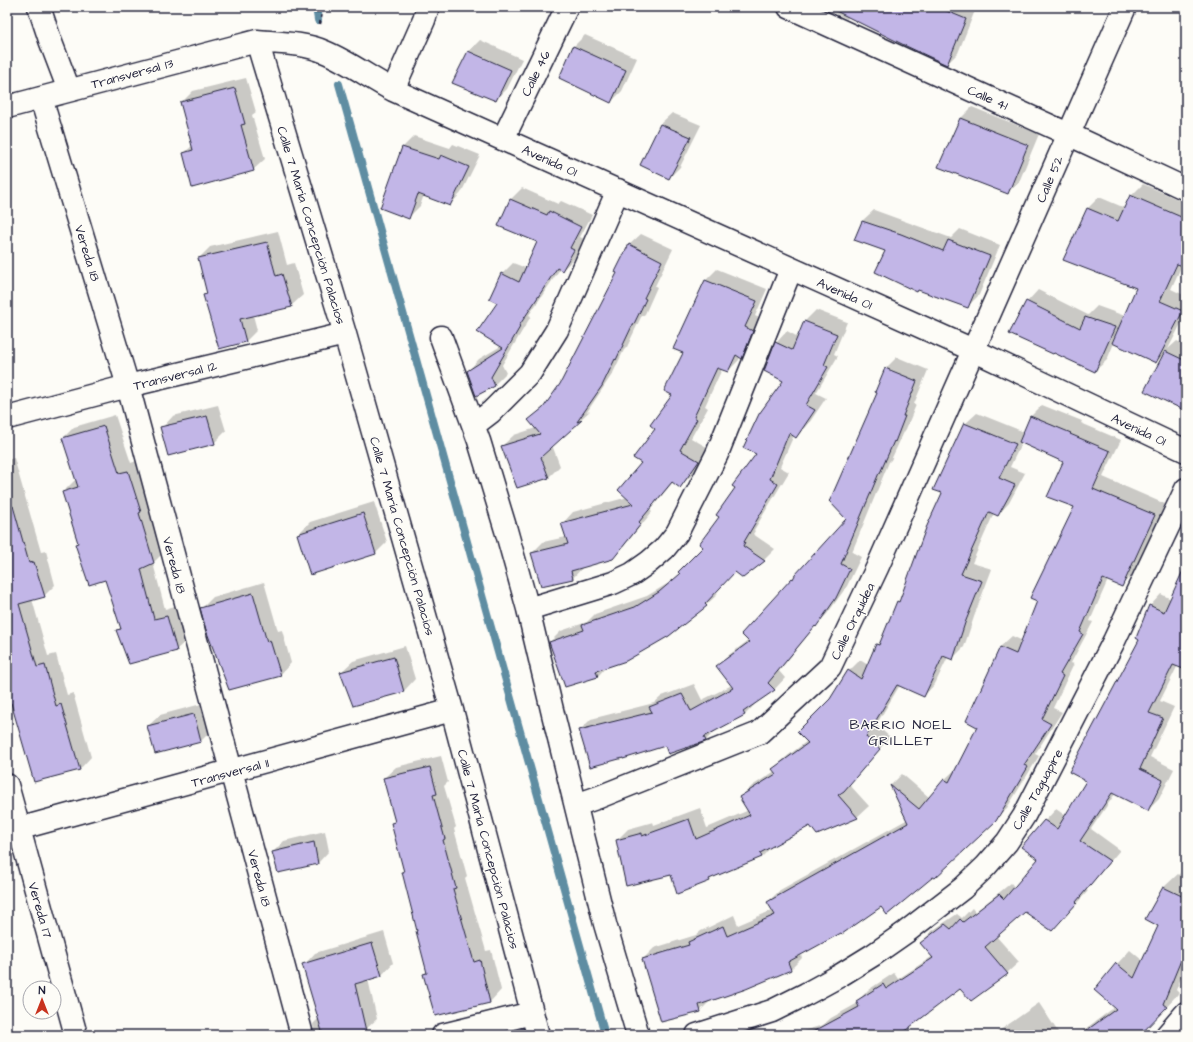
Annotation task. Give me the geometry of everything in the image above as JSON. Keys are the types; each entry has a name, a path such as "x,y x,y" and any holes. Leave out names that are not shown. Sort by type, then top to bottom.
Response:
{"street":[{"path":"39,7 68,90"},
{"path":"393,90 424,20 428,7"},
{"name":"Calle 46","path":"502,139 567,7"},
{"name":"Calle 41","path":"789,7 1186,189"},
{"name":"Calle 52","path":"973,350 1125,7"},
{"name":"Transversal 13","path":"7,107 257,41 295,44 323,51 339,58 393,90"},
{"name":"Calle 7 María Concepción Palacios","path":"257,41 344,334 452,710 538,1035"},
{"name":"Avenida 01","path":"393,90 973,350 1186,451"},
{"name":"Vereda 18","path":"41,98 128,386 230,772 302,1035"},
{"path":"474,425 491,412 530,373 557,330 618,190"},
{"path":"528,609 614,583 632,574 664,549 677,533 717,454 791,269"},
{"name":"Transversal 12","path":"7,418 128,386 344,334"},
{"path":"441,337 474,425 528,609 606,924 638,1035"},
{"name":"Calle Orquidea","path":"576,805 759,733 830,667 878,568 973,350"},
{"name":"Calle Taguapire","path":"697,1035 772,1011 839,976 906,932 963,888 986,866 1007,842 1024,816 1114,641 1186,489"},
{"name":"Transversal 11","path":"13,830 230,772 452,710"},
{"name":"Vereda 17","path":"7,785 13,830 76,1035"},
{"path":"443,1035 532,1013"},
{"path":"1167,1035 1186,1014"}],"building":[{"path":"828,7 937,7 966,19 947,65"},
{"path":"573,46 626,70 611,103 559,78"},
{"path":"468,51 511,70 496,101 452,83"},
{"path":"235,88 245,124 241,125 254,171 192,188 183,153 193,150 180,102"},
{"path":"960,118 1028,145 1008,194 938,167"},
{"path":"660,124 691,137 669,179 640,165"},
{"path":"402,147 439,159 441,155 469,167 450,206 418,194 409,219 380,208"},
{"path":"1130,195 1186,219 1186,267 1177,264 1160,301 1183,311 1156,363 1112,343 1136,288 1063,260 1087,208 1118,221"},
{"path":"510,199 547,215 549,211 581,227 570,248 574,250 562,271 557,268 519,326 520,327 491,377 495,386 476,396 467,371 503,348 477,332 497,303 489,299 501,273 519,282 537,242 498,226"},
{"path":"862,221 901,234 943,251 948,240 990,256 968,308 918,290 917,292 875,272 885,251 854,240"},
{"path":"267,242 276,276 282,274 292,307 240,319 246,342 219,349 203,295 207,294 198,258"},
{"path":"629,244 662,261 644,298 646,299 602,386 577,422 582,420 541,457 549,478 517,488 501,446 540,434 528,420 543,408 560,384 617,273 615,272"},
{"path":"705,280 757,301 745,327 753,331 742,359 736,355 728,372 717,368 694,417 697,419 680,450 699,461 680,488 672,482 639,522 641,524 613,559 571,571 573,579 541,586 531,553 568,544 561,523 633,504 618,490 641,463 633,458 655,429 650,425 672,395 664,391 683,353 673,349"},
{"path":"1026,301 1080,328 1085,317 1115,327 1095,372 1009,334"},
{"path":"804,321 837,334 824,365 828,367 806,405 815,410 796,438 789,433 770,479 778,484 744,542 743,546 765,561 743,578 735,572 705,604 707,606 669,636 626,661 596,671 598,677 565,687 549,642 584,630 582,625 635,607 659,592 680,574 678,572 703,547 699,544 719,517 716,515 735,488 732,486 756,454 743,448 759,414 783,381 764,371 775,342 792,350"},
{"path":"1165,351 1186,361 1186,411 1144,391"},
{"path":"885,368 917,381 903,416 905,416 895,442 894,441 879,473 841,564 850,569 836,598 816,627 815,626 768,683 775,690 743,712 745,715 704,737 706,741 668,754 665,746 590,767 579,730 652,712 649,707 682,694 691,711 733,688 716,666 749,642 741,634 792,578 793,579 846,519 829,501 877,393 875,392"},
{"path":"207,416 215,444 168,456 160,427"},
{"path":"1030,416 1110,451 1093,489 1155,515 1122,587 1103,579 1080,632 1083,634 1060,674 1063,676 1042,719 1051,724 1024,765 1028,767 996,821 935,878 933,877 887,915 881,907 842,934 841,933 788,962 791,970 746,989 699,1005 701,1012 661,1022 642,959 689,945 688,942 723,926 727,936 775,915 767,902 908,823 890,785 919,809 944,779 949,782 977,727 966,721 1000,647 1016,654 1037,601 1030,598 1074,507 1047,497 1063,462 1019,442"},
{"path":"964,423 1016,444 999,478 1015,485 998,516 989,512 961,574 982,581 965,623 953,660 943,656 924,697 897,685 866,737 880,749 844,791 838,795 858,818 817,835 810,826 760,853 762,857 709,879 710,881 677,894 671,875 626,886 616,840 642,833 642,836 689,819 696,839 750,815 739,797 776,774 772,769 808,743 797,732 830,699 848,670 861,679 876,644 879,645 897,601 899,602 926,528 942,493 933,490"},
{"path":"104,426 119,473 128,471 141,512 139,513 154,563 141,569 154,619 167,616 177,651 129,664 116,630 121,629 105,580 89,585 75,544 78,543 62,492 78,487 62,438"},
{"path":"13,506 29,563 34,562 45,597 19,604 37,667 45,665 56,706 61,704 80,770 34,782 11,703 7,704 7,507"},
{"path":"363,513 376,554 310,575 297,534"},
{"path":"1186,564 1186,670 1173,665 1149,713 1163,718 1140,769 1163,780 1148,811 1112,793 1080,841 1110,861 1076,902 1077,903 1052,931 1025,912 985,947 1008,974 971,1001 960,989 899,1035 807,1035 859,1007 856,1001 883,984 886,989 933,958 920,943 945,924 951,929 960,919 963,922 999,894 1004,899 1038,859 1021,847 1044,820 1057,829 1086,781 1069,772 1139,640 1136,638 1149,605 1164,612"},
{"path":"253,593 267,642 270,640 281,676 229,690 206,630 200,608"},
{"path":"394,657 404,692 353,706 340,672"},
{"path":"194,714 201,742 155,754 147,726"},
{"path":"430,767 437,794 433,795 456,888 453,889 474,962 480,960 490,1003 435,1016 423,974 427,973 402,872 404,872 391,823 395,822 383,778"},
{"path":"314,842 318,864 278,873 272,852"},
{"path":"1163,887 1186,898 1186,948 1163,1004 1167,1007 1140,1035 1080,1035 1116,1009 1094,990 1116,963 1134,978 1158,926 1145,919"},
{"path":"372,943 382,976 355,984 366,1031 352,1035 323,1035 302,964"}],"waterway":[{"path":"316,7 318,20"},
{"path":"339,84 605,1035"}],"district":[{"name":"BARRIO NOEL GRILLET","path":"901,732"}]}
